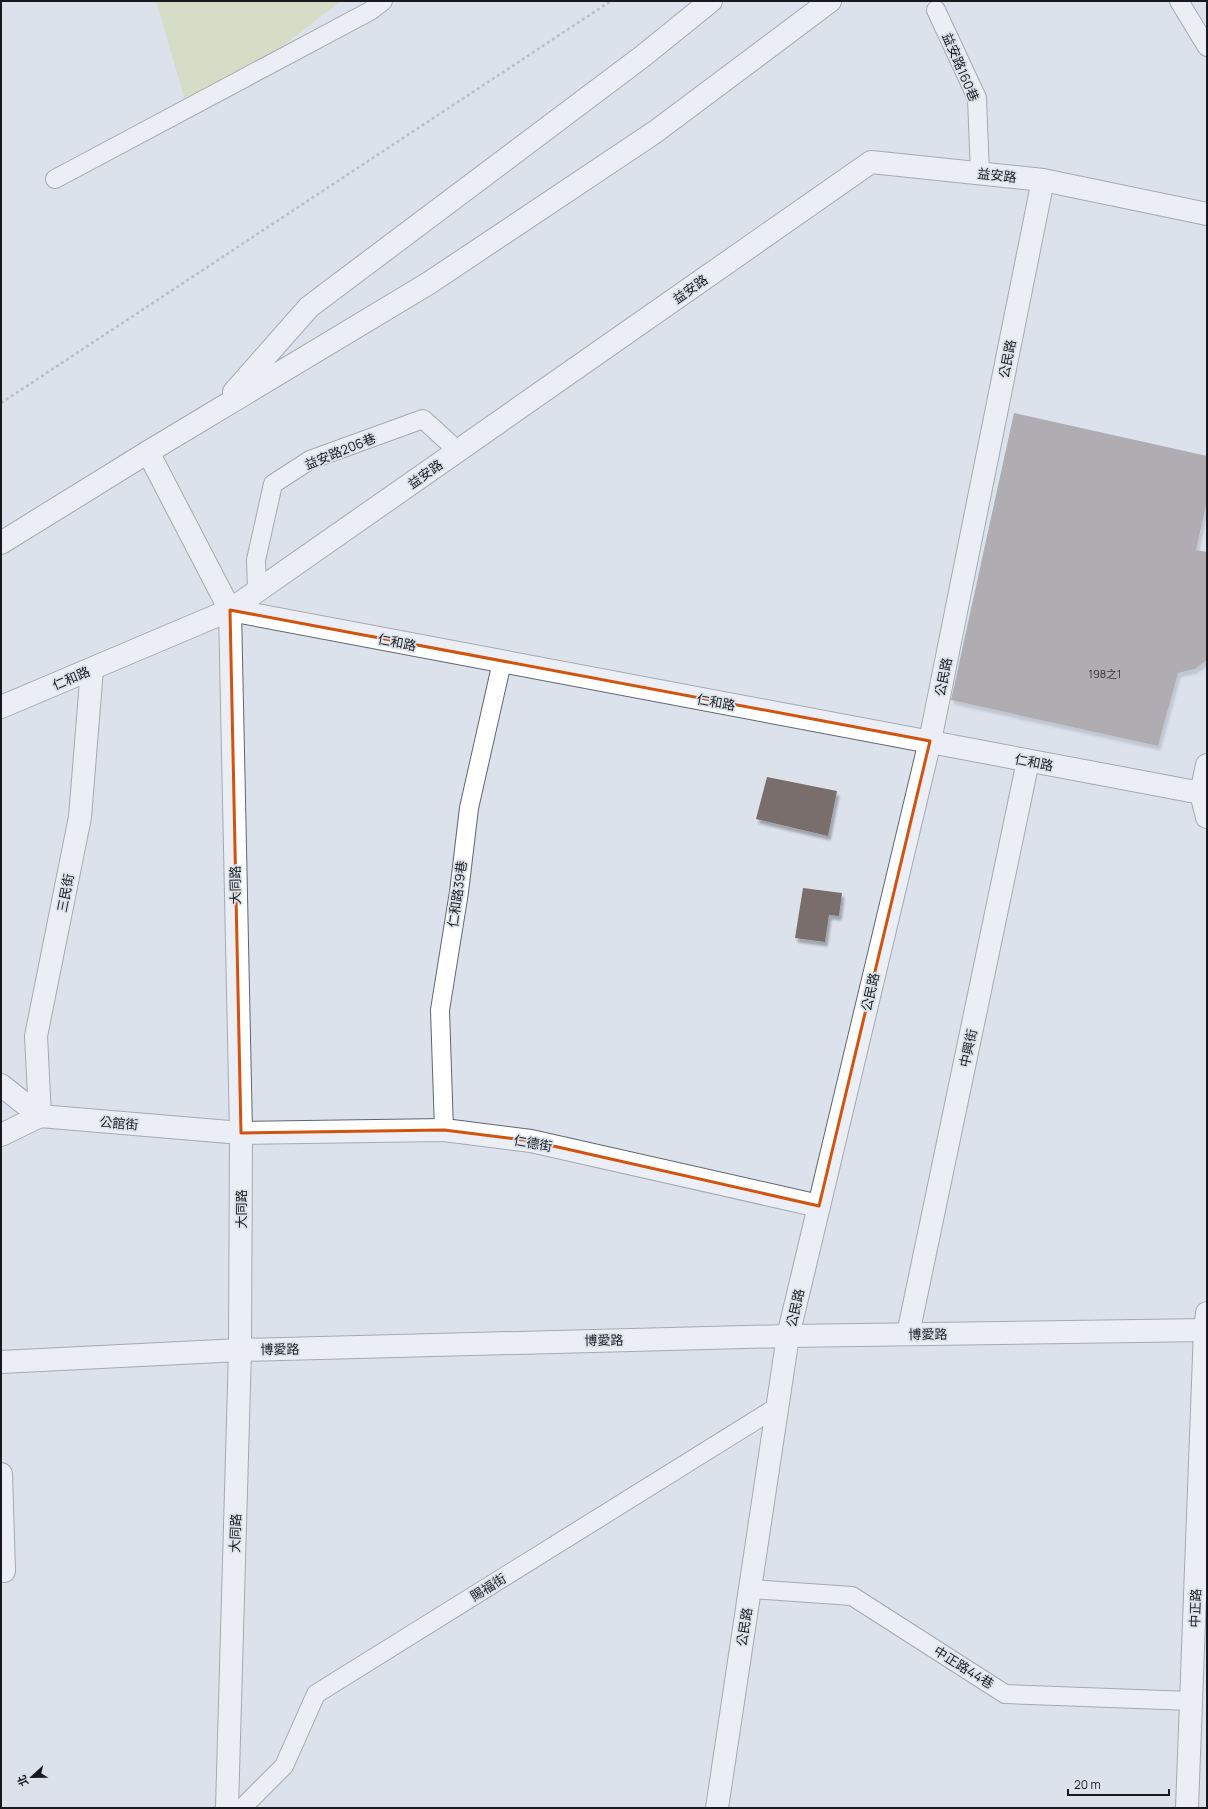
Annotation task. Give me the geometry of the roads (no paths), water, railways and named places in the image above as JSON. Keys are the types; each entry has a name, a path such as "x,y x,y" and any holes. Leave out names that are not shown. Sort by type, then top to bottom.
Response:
{"street":[{"path":"221,408 308,307 643,56 711,1"},
{"path":"1,543 148,452 429,283 655,132 830,1"},
{"name":"益安路","path":"230,610 871,162 1043,180 1207,214"},
{"name":"公民路","path":"717,1808 788,1336 930,741 1043,180"},
{"path":"148,452 230,610"},
{"name":"仁和路","path":"1,707 230,610 1201,793"},
{"name":"大同路","path":"227,1808 240,1350 241,1133 230,610"},
{"name":"三民街","path":"40,1116 36,1036 80,817 92,669"},
{"name":"中興街","path":"908,1334 1028,761"},
{"path":"1207,765 1201,793 1207,817"},
{"path":"1,1085 40,1116 1,1135"},
{"name":"公館街","path":"40,1116 241,1133"},
{"name":"仁德街","path":"241,1133 444,1130 531,1141 819,1206"},
{"name":"博愛路","path":"1,1362 240,1350 908,1334 1206,1324"},
{"name":"中正路","path":"1187,1808 1191,1701 1202,1546 1206,1324"},
{"path":"1,1474 4,1571"}],"lane":[{"path":"55,179 370,11 382,1"},
{"path":"1179,1 1207,47"},
{"name":"益安路160巷","path":"936,10 977,98 980,174"},
{"name":"益安路206巷","path":"257,591 256,560 273,484 310,460 423,419 458,451"},
{"name":"仁和路39巷","path":"444,1130 440,1010 459,892 469,808 502,662"},
{"name":"賜福街","path":"242,1808 284,1766 316,1694 777,1407"},
{"name":"中正路44巷","path":"750,1590 852,1596 1005,1694 1191,1701"}]}
